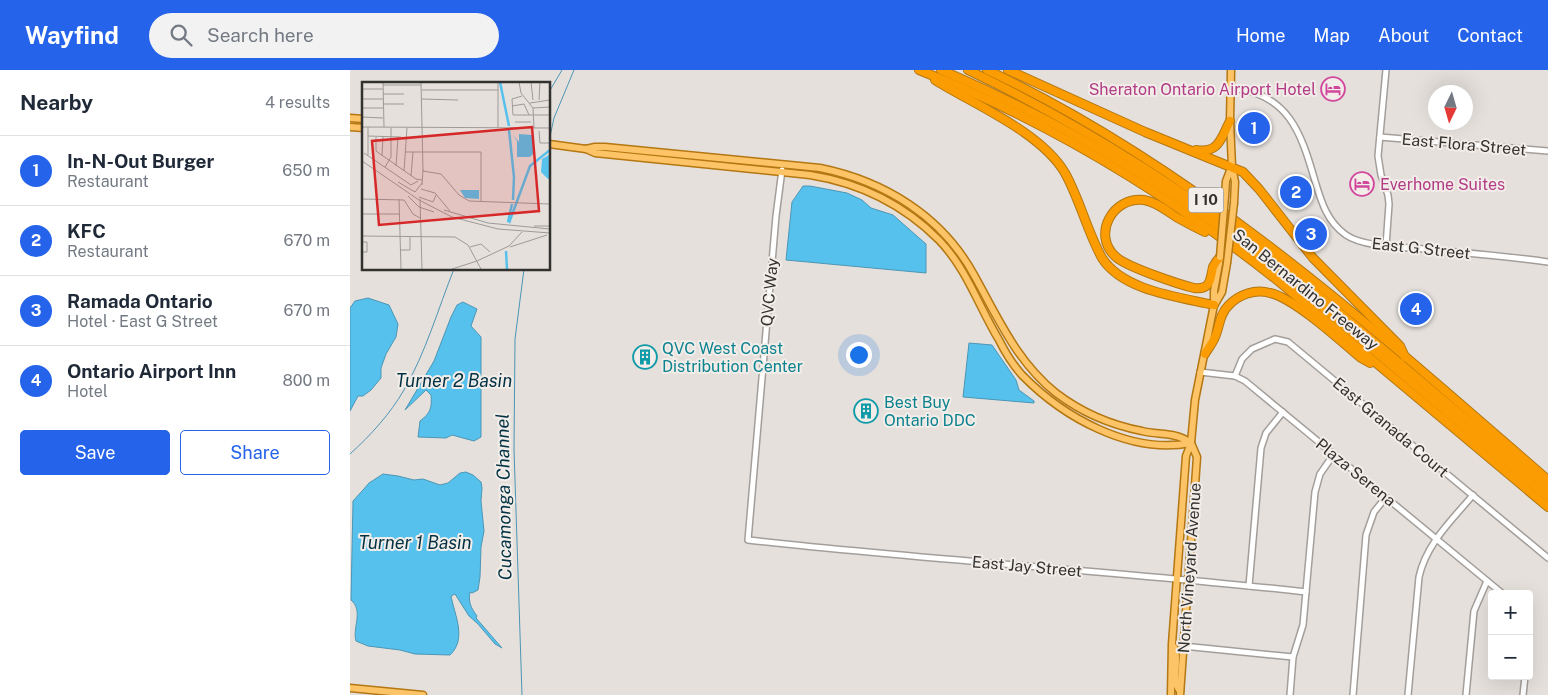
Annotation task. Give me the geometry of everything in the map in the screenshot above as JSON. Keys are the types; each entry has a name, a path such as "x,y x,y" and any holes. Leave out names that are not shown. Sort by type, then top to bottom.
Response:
{"highway":[{"name":"San Bernardino Freeway","path":"919,70 988,100 1068,140 1154,192 1236,248 1548,506"},
{"path":"919,70 1016,127 1046,150 1066,174 1102,258 1119,276 1151,290 1214,305"},
{"path":"941,70 1065,130 1133,170 1212,223 1287,278 1548,497"},
{"path":"968,70 1045,108 1111,147 1181,192 1258,246 1548,488"},
{"name":"San Bernardino Freeway","path":"987,70 1115,139 1183,184 1303,272 1548,480"},
{"path":"1008,70 1243,172 1313,258 1400,346 1406,358"},
{"path":"1184,148 1204,151 1214,148 1218,145 1230,121"},
{"path":"1220,257 1214,265 1207,285 1199,288 1188,286 1126,264 1116,258 1106,241 1107,224 1113,212 1125,203 1146,200 1236,248"},
{"path":"1205,354 1215,338 1221,316 1227,307 1241,296 1264,292 1276,295 1292,303 1361,358 1385,371"}],"main road":[{"name":"North Vineyard Avenue","path":"1214,305 1222,292 1234,202 1235,182 1232,167 1230,121 1231,70"},
{"path":"550,144 586,149 595,153 832,178 867,190 892,202 918,221 940,241 958,264 999,340 1021,374 1058,406 1100,430 1127,439 1175,446 1191,443"},
{"path":"586,149 605,147 820,168 841,172 878,186 904,200 930,220 949,239 973,273 1006,335 1022,359 1056,392 1086,412 1113,423 1149,433 1177,436 1191,443"},
{"name":"North Vineyard Avenue","path":"1171,695 1172,644 1186,456 1191,443 1195,400 1214,305 1226,181 1232,167"},
{"name":"North Vineyard Avenue","path":"1180,693 1197,457 1191,443"},
{"path":"1172,644 1176,654 1176,683 1180,693"},
{"path":"350,688 423,695"}],"street":[{"path":"1386,70 1379,166 1389,204 1386,246"},
{"name":"East G Street","path":"1231,88 1250,91 1271,101 1284,111 1305,146 1323,206 1333,223 1348,237 1386,246 1548,262"},
{"name":"East Flora Street","path":"1380,137 1548,151"},
{"name":"QVC Way","path":"748,540 775,224 782,164"},
{"name":"East Granada Court","path":"1235,376 1242,359 1252,349 1275,339 1288,342 1548,558"},
{"name":"Plaza Serena","path":"1200,372 1235,376 1245,381 1498,590"},
{"path":"1249,586 1261,448 1266,433 1283,412"},
{"path":"1290,695 1293,657 1303,625 1315,492 1320,474 1334,454"},
{"path":"1408,695 1419,577 1422,565 1436,538 1473,495"},
{"path":"1353,695 1366,535 1374,512 1386,497"},
{"name":"East Jay Street","path":"748,540 1306,592"},
{"path":"1466,695 1474,611 1487,581"},
{"path":"1183,646 1293,657"},
{"path":"1523,695 1525,680"}],"water":[{"path":"803,186 847,193 862,200 871,208 893,215 926,244 926,273 786,260 792,202"},
{"path":"368,298 389,305 398,324 396,337 386,354 381,368 381,378 371,390 363,396 358,396 350,411 350,308 355,301"},
{"name":"Turner 2 Basin","path":"463,302 477,309 471,326 481,337 481,437 474,441 452,435 446,438 418,437 420,421 430,410 431,395 426,390 405,410 434,361 457,305"},
{"path":"969,343 992,345 1016,380 1019,390 1034,401 1034,403 963,397"},
{"name":"Turner 1 Basin","path":"466,472 481,482 484,531 478,590 470,592 470,602 477,616 476,618 502,648 495,644 469,616 455,594 451,596 459,635 455,649 450,655 415,654 368,646 356,641 357,609 351,600 353,501 369,483 383,474 414,480 423,479 440,485 448,483 460,473"}],"waterway":[{"path":"550,90 562,70"},
{"name":"Cucamonga Channel","path":"550,136 554,118 574,70"},
{"path":"350,454 380,424 412,376 454,270"},
{"name":"Cucamonga Channel","path":"522,695 514,449 515,339 524,270"}],"place":[{"name":"Sheraton Ontario Airport Hotel","path":"1333,89"},
{"name":"In-N-Out Burger","path":"1254,128"},
{"name":"Everhome Suites","path":"1362,184"},
{"name":"KFC","path":"1296,192"},
{"name":"Ramada Ontario","path":"1311,234"},
{"name":"Ontario Airport Inn","path":"1416,309"},
{"name":"QVC West Coast Distribution Center","path":"645,357"},
{"name":"Best Buy Ontario DDC","path":"866,411"}]}
